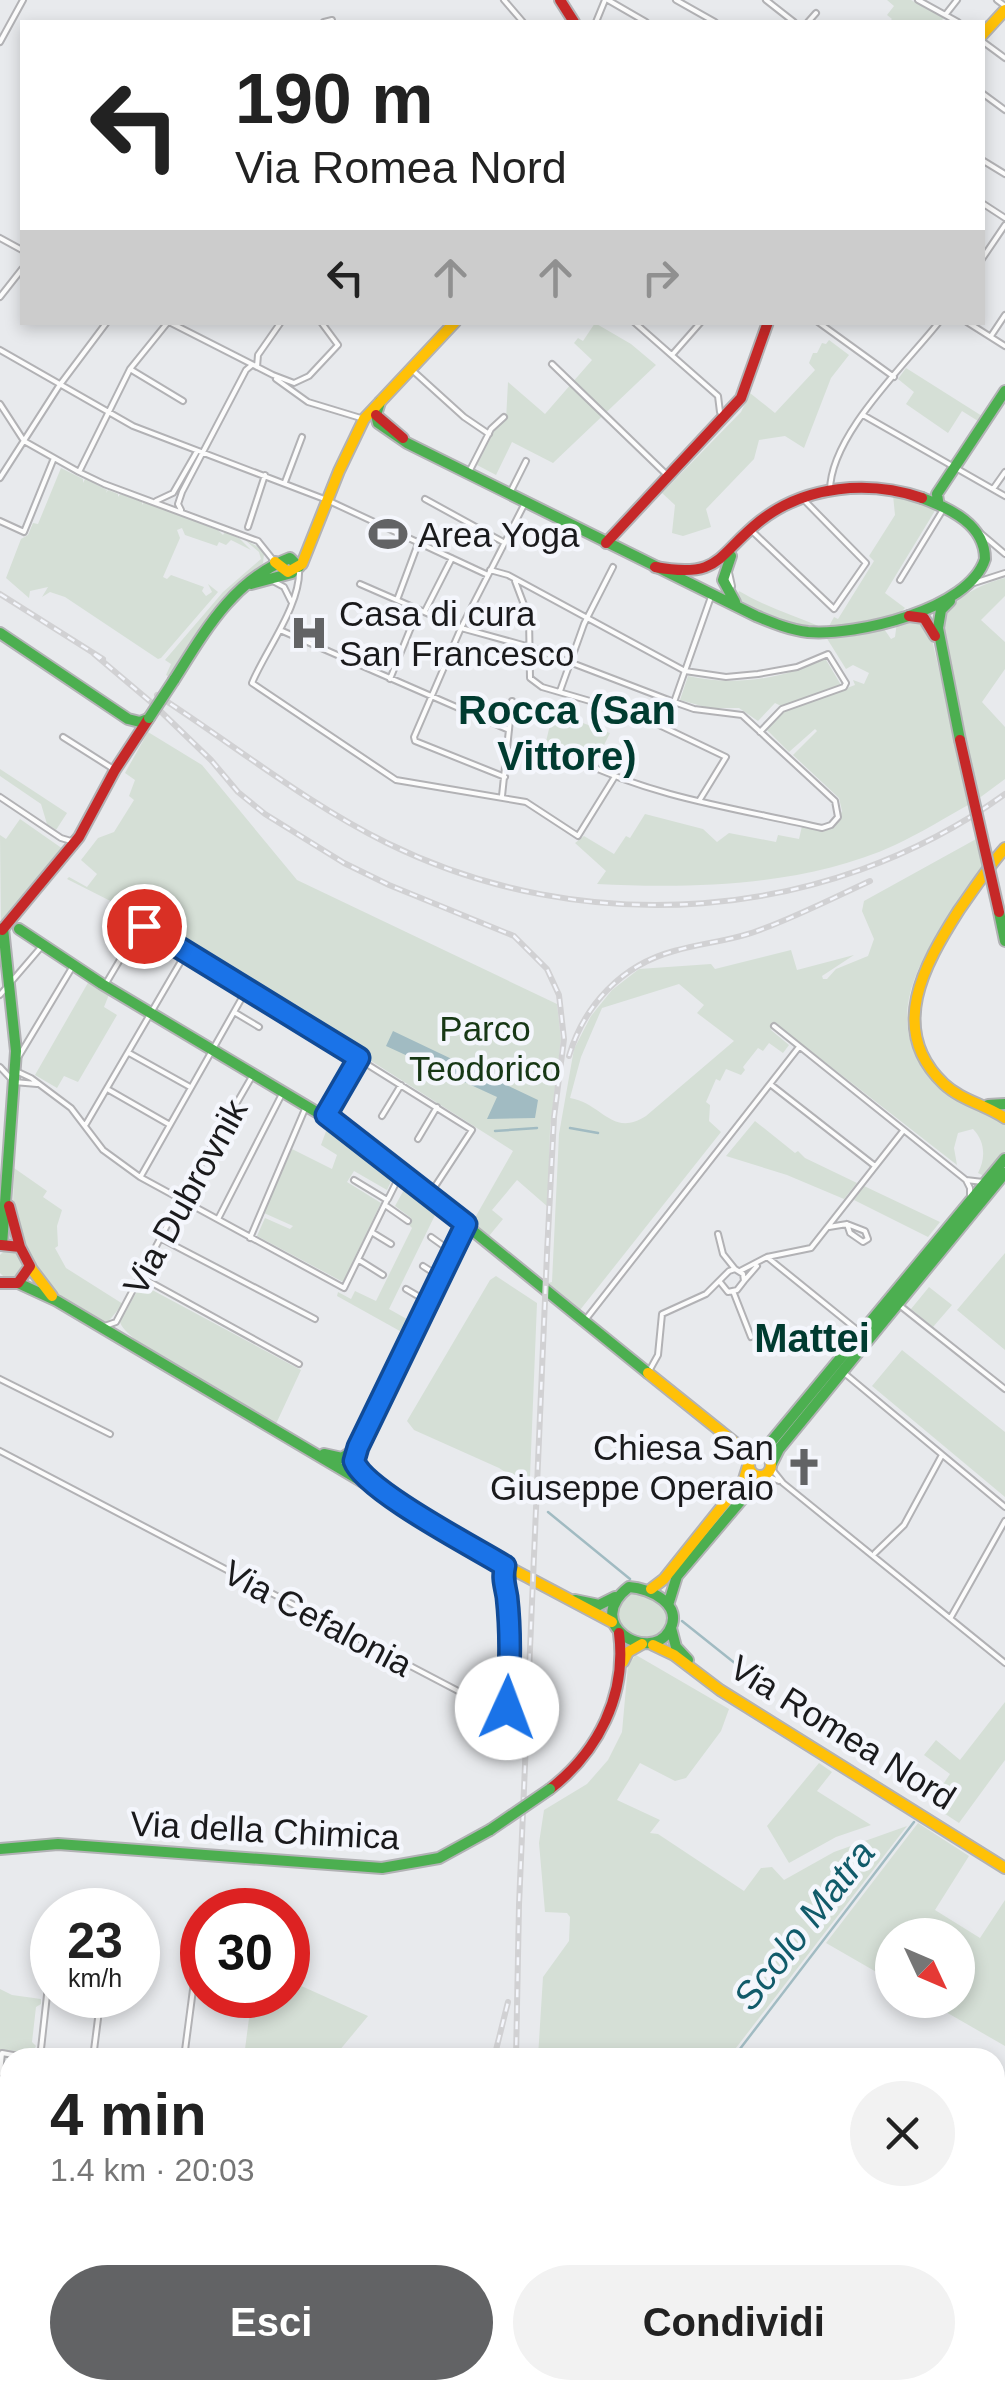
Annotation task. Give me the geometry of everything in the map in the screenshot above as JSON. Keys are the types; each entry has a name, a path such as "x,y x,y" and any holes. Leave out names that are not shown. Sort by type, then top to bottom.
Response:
{"street":[{"path":"0,42 22,0"},
{"path":"504,0 520,20"},
{"path":"606,0 642,20"},
{"path":"676,0 711,20"},
{"path":"766,0 791,20"},
{"path":"918,0 955,20"},
{"path":"946,14 957,0"},
{"path":"985,34 1005,8 997,0"},
{"path":"810,20 816,13"},
{"path":"985,41 1005,58"},
{"path":"985,255 1005,225"},
{"path":"0,297 20,272"},
{"path":"991,337 1005,315"},
{"path":"1,473 105,325"},
{"path":"79,472 130,368 166,325"},
{"path":"175,325 289,382 303,380 338,345 323,325"},
{"path":"151,501 174,493 246,370 254,366 279,325"},
{"path":"340,468 380,402 452,325"},
{"path":"637,325 718,396 724,417"},
{"path":"672,355 698,325"},
{"path":"606,543 724,417 746,387 767,325"},
{"path":"822,325 894,377"},
{"path":"830,492 832,469 863,415 937,325"},
{"path":"973,325 1005,346"},
{"path":"0,350 108,414 200,453 285,482 489,573 508,575"},
{"path":"552,364 668,476"},
{"path":"130,368 184,401"},
{"path":"412,368 464,417 489,434"},
{"path":"273,376 300,398 393,426 407,443"},
{"path":"943,507 936,498 1005,391"},
{"path":"0,404 24,441 79,472 257,541 267,550 269,570 291,601"},
{"path":"863,415 1005,496"},
{"path":"370,417 407,443 774,624 800,631 829,632 898,618 959,594"},
{"path":"469,474 489,434 504,417"},
{"path":"381,427 364,427 340,468 297,569 297,586 280,630 252,683 396,780 526,802 578,836 614,778"},
{"path":"285,482 302,437"},
{"path":"186,514 179,500 200,453"},
{"path":"0,521 24,532 54,458"},
{"path":"509,495 526,461"},
{"path":"993,489 1005,472"},
{"path":"248,527 266,476"},
{"path":"762,618 727,594 722,577 726,563 752,530 780,508 802,499 877,487 916,493 973,526 1005,554"},
{"path":"752,530 834,609 866,563 802,499"},
{"path":"424,500 505,543"},
{"path":"504,777 415,742 414,737 461,628 525,503"},
{"path":"900,580 943,507"},
{"path":"973,526 985,554 984,566 974,583"},
{"path":"397,600 419,541"},
{"path":"20,1247 1,1245 18,1058 2,959 2,930 70,850 115,770 219,612 237,593 269,570 304,554 310,545"},
{"path":"267,550 269,570"},
{"path":"655,568 691,572 716,565 734,551"},
{"path":"290,558 297,569"},
{"path":"390,680 421,611 452,558"},
{"path":"496,559 514,580 685,671 726,677 758,674 797,667 828,654 846,683 844,686 782,709 760,732"},
{"path":"726,563 732,586"},
{"path":"560,692 587,618 613,567"},
{"path":"269,570 297,569"},
{"path":"1004,572 974,583 946,604 938,616 940,648 1005,941"},
{"path":"514,580 529,618 530,678 542,687 638,715 726,756 700,801"},
{"path":"360,584 461,628 530,646 674,702 738,713 838,808 834,822 822,828 614,778 578,760"},
{"path":"284,588 297,586"},
{"path":"674,702 712,594"},
{"path":"898,618 924,618 940,648"},
{"path":"280,630 508,730"},
{"path":"0,634 128,719 140,722 149,718"},
{"path":"502,796 512,700"},
{"path":"128,719 136,738"},
{"path":"63,737 115,770"},
{"path":"0,797 66,841 86,826"},
{"path":"1005,848 934,951 917,986 912,1012 918,1047 930,1068 947,1086 1005,1118"},
{"path":"19,911 19,928"},
{"path":"105,985 140,927 148,927 437,1107 472,1130 430,1194"},
{"path":"2,930 19,928 73,966 326,1115 402,1171 744,1450 753,1459 752,1474 767,1471 784,1482 1005,1663"},
{"path":"0,995 42,946"},
{"path":"86,1124 187,951"},
{"path":"18,1058 73,966"},
{"path":"140,1177 247,989"},
{"path":"234,1012 258,1026"},
{"path":"774,1026 966,1180 977,1184 988,1181"},
{"path":"584,1320 799,1047"},
{"path":"128,1053 190,1088"},
{"path":"326,1115 359,1058"},
{"path":"0,1067 15,1077 41,1085"},
{"name":"Via Dubrovnik","path":"130,1344 118,1333 116,1322 254,1073"},
{"path":"15,1077 41,1085 71,1108 103,1150 140,1177 344,1288 402,1171"},
{"path":"770,1084 874,1166"},
{"path":"382,1116 402,1085"},
{"path":"107,1089 170,1124"},
{"path":"218,1220 284,1090"},
{"path":"250,1238 307,1104"},
{"path":"987,1105 1005,1104"},
{"path":"418,1139 437,1107"},
{"path":"648,1373 658,1355 662,1314 706,1294 729,1270 810,1248 904,1131"},
{"path":"650,1589 664,1578 744,1479 753,1459 1005,1159"},
{"path":"6,1285 57,1301 505,1566 648,1645 666,1636 672,1628 668,1594 676,1576 767,1471 779,1449 1005,1173"},
{"path":"354,1180 408,1221"},
{"path":"966,1180 971,1192 968,1205"},
{"path":"6,1205 36,1280 57,1301"},
{"path":"343,1470 344,1462 354,1455 466,1224"},
{"path":"828,1228 847,1224"},
{"path":"372,1232 390,1244"},
{"path":"718,1234 723,1254 744,1282"},
{"path":"431,1237 452,1252"},
{"path":"160,1238 315,1319"},
{"path":"768,1257 860,1335"},
{"path":"359,1260 383,1275"},
{"path":"733,1292 759,1263"},
{"path":"6,1285 30,1266"},
{"path":"423,1266 440,1277"},
{"path":"140,1276 299,1364"},
{"path":"720,1282 722,1288 733,1292 751,1337"},
{"path":"406,1288 428,1302"},
{"path":"898,1304 1005,1388"},
{"name":"Via Dubrovnik","path":"102,1328 116,1322"},
{"path":"843,1372 1005,1507"},
{"path":"0,1378 110,1434"},
{"name":"Via Cefalonia","path":"0,1451 500,1714 506,1711 510,1682 507,1596 502,1577 505,1566"},
{"path":"316,1453 334,1458 354,1455"},
{"path":"354,1455 361,1474 381,1491"},
{"path":"874,1554 904,1525 942,1455"},
{"path":"753,1459 766,1456 767,1471"},
{"path":"767,1471 784,1482"},
{"path":"950,1618 1005,1522"},
{"path":"563,1598 599,1605 629,1586 650,1589 668,1604"},
{"path":"616,1596 611,1607 616,1627"},
{"name":"Via della Chimica","path":"616,1627 618,1677"},
{"name":"Via Romea Nord","path":"672,1628 676,1647 702,1676"},
{"name":"Via della Chimica","path":"0,1848 58,1844 382,1868 418,1866 446,1858 575,1770 602,1735 624,1656 648,1645"},
{"name":"Via Romea Nord","path":"648,1645 670,1652 1005,1868"},
{"path":"41,2048 44,2018"},
{"path":"94,2048 97,2018"},
{"path":"185,2048 189,2018"}],"green space":[{"path":"887,0 911,0 944,18 891,20 887,15 894,6"},
{"path":"594,325 598,325 656,365 553,463 512,442 496,475 477,465 494,431 506,420 508,382 545,414 592,360 574,343 578,338 583,341"},
{"path":"829,340 849,355 831,378 804,448 785,436 759,440 754,459 706,509 711,527 683,536 672,533 675,505 662,493 741,412 750,393 775,413 815,370 809,363 813,353"},
{"path":"906,368 982,416 978,421 962,411 948,433 906,404 914,392 898,379"},
{"path":"61,468 83,479 83,483 85,479 107,490 106,493 108,490 118,497 120,494 142,501 142,505 144,502 239,538 251,550 231,540 217,546 185,535 182,528 177,530 180,538 163,577 171,575 204,587 206,596 212,592 208,584 218,592 161,658 65,597 50,592 42,597 48,587 30,591 29,598 6,578 21,539 28,535 33,523 38,524"},
{"path":"902,493 915,496 914,502 936,509 885,593 905,608 899,614 828,628 834,617 838,619 874,561 869,556 895,515 893,495 901,497"},
{"path":"245,540 260,548 263,563 213,614 171,678 166,675 171,664 165,660 223,592 261,559"},
{"path":"1005,578 1005,596 981,620 1005,642 1005,669 982,702 1005,727 1005,779 978,799 942,624 951,607 967,594"},
{"path":"739,591 821,630 756,610 737,597"},
{"path":"897,622 924,622 930,631 970,804 861,859 787,877 710,885 597,884 606,871 575,843 584,836 614,854 645,814 703,829 717,842 729,833 776,842 778,835 799,839 802,826 823,831 835,827 842,811 839,798 793,755 817,731 789,752 767,730 784,712 855,685 853,680 864,684 869,673 853,665 846,669 826,637 882,626 891,639 895,637"},
{"path":"825,658 841,685 781,706 775,703 758,721 739,708 709,708 680,700 688,676 758,679 792,672"},
{"path":"553,712 610,733 596,761 569,750 564,759 544,750"},
{"name":"Parco Teodorico","path":"148,732 202,765 297,880 557,1004 561,1039 550,1129 548,1207 517,1180 492,1210 503,1219 489,1236 472,1223 513,1151 152,922 67,879 87,887 97,874 81,860 98,838 114,832 134,800 129,796 135,780 125,773"},
{"path":"0,769 67,813 56,830 47,824 41,804 0,776"},
{"path":"20,819 63,849 1,923 0,835 6,839"},
{"path":"978,838 984,866 929,948 915,977 908,1006 909,1035 920,1063 945,1091 992,1114 1005,1125 1005,1151 986,1177 978,1173 983,1150 977,1134 973,1129 958,1133 954,1148 957,1165 776,1024 771,1030 789,1045 783,1053 769,1043 763,1051 758,1048 741,1075 726,1069 720,1081 716,1079 706,1102 710,1105 709,1121 721,1132 580,1310 548,1283 552,1282 559,1134 574,1049 591,1016 612,990 639,969 711,964 715,969 791,950 797,970 854,955 822,976 827,979 836,969 868,956 874,939 862,911 864,901","holes":["679,984 704,1005 697,1013 734,1041 646,1116 634,1122 615,1121 570,1098 581,1057 602,1008"]},
{"path":"89,981 110,992 104,1007 117,1015 78,1082 64,1076 57,1088 35,1075"},
{"path":"755,1121 795,1153 798,1151 857,1183 844,1199 787,1175 726,1156"},
{"path":"329,1123 395,1173 387,1190 354,1171 347,1182 381,1203 343,1282 257,1236 265,1218 290,1229 293,1226 264,1213 292,1149 332,1169 337,1155 321,1145"},
{"path":"14,1168 47,1191 43,1197 62,1210 55,1248 66,1268 123,1304 107,1323 101,1324 62,1299 42,1281 17,1226"},
{"path":"406,1186 438,1209 389,1309 412,1322 407,1335 337,1296 338,1292 351,1299 355,1291 376,1301 412,1228 408,1224 411,1218 395,1206"},
{"path":"864,1186 940,1222 928,1237 854,1200"},
{"path":"6,1250 18,1250 26,1258 26,1270 18,1278 6,1278 -1,1271 -1,1257"},
{"path":"1005,1253 1005,1350 957,1310"},
{"path":"496,1276 537,1303 530,1477 525,1485 499,1468 414,1430 407,1421 490,1280"},
{"path":"141,1284 301,1370 275,1426 164,1360 127,1332 120,1322"},
{"path":"929,1287 952,1305 933,1327 911,1309"},
{"path":"902,1350 1005,1432 1005,1497 872,1386"},
{"path":"637,1591 656,1599 670,1615 665,1633 654,1641 632,1636 615,1619 619,1600"},
{"path":"636,1655 729,1709 721,1731 686,1778 675,1781 640,1763 617,1800 660,1820 650,1833 658,1834 744,1891 761,1868 772,1867 784,1880 834,1852 907,1826 736,2048 539,2048 543,1977 569,1941 570,1917 567,1913 545,1912 539,1843 544,1810 587,1784 608,1760 622,1732 628,1665"},
{"path":"1005,1702 1005,1760 959,1823 930,1804 950,1774 924,1755 936,1740 960,1760"},
{"path":"819,1763 832,1772 817,1791 871,1825 836,1837 789,1863 767,1826"},
{"path":"918,1823 969,1856 935,1910 948,1918 875,1918 875,1971 826,1943"},
{"path":"1005,1900 1005,2046 956,2018 975,2018 975,1935 980,1938"},
{"path":"0,1989 30,1997 35,2048 0,2048"},
{"path":"310,1990 368,2016 341,2048 245,2048 249,2018 310,2018"}],"water":[{"path":"393,1031 538,1100 535,1118 487,1119 497,1097 386,1046"}],"waterway":[{"path":"495,1131 537,1128"},
{"path":"570,1128 598,1133"},
{"name":"Scolo Matra","path":"548,1512 630,1579"},
{"name":"Scolo Matra","path":"682,1621 766,1688"},
{"name":"Scolo Matra","path":"741,2048 914,1822"}],"railway":[{"path":"0,594 103,659"},
{"path":"94,654 152,703 238,792 265,814 344,863 514,936 547,969 559,995 564,1039 554,1117 547,1253 516,2048"},
{"path":"157,695 299,792 387,843 463,874 542,894 622,904 703,903 783,892 861,870 935,837 1005,794"},
{"path":"569,1056 595,1004 638,966 674,951 757,931 870,881"},
{"path":"496,2048 508,2002"}],"traffic: fast":[{"path":"938,501 937,494 1005,391"},
{"path":"380,402 378,423 407,443 756,616 801,631 854,629 908,616 935,606 975,577 985,559 973,528 955,513 922,498"},
{"path":"731,556 723,580 735,602"},
{"path":"174,680 236,593 252,579 290,558 299,567"},
{"path":"251,584 292,573"},
{"path":"950,601 941,610 938,628 960,740"},
{"path":"0,633 128,719 148,719"},
{"path":"149,718 174,680"},
{"path":"999,912 1005,941"},
{"path":"2,1245 16,1051 3,928"},
{"path":"19,929 102,984 355,1135 648,1373"},
{"path":"988,1105 1005,1104"},
{"path":"761,1454 1005,1159"},
{"path":"771,1465 779,1449 1005,1173"},
{"path":"369,1480 356,1467 358,1447 465,1224"},
{"path":"18,1283 57,1301 493,1559"},
{"path":"324,1454 342,1458 357,1448"},
{"path":"669,1602 677,1576 761,1477"},
{"path":"629,1587 655,1595 669,1606 673,1622 660,1640 635,1641 615,1626 612,1614 616,1601 629,1587"},
{"path":"575,1600 599,1605 615,1597"},
{"path":"671,1628 676,1647 688,1660"},
{"path":"490,1830 550,1789"},
{"path":"0,1849 58,1844 382,1868 439,1858 490,1830"}],"traffic: slow":[{"path":"985,32 1005,10"},
{"path":"275,562 288,572 302,564 364,419 452,325"},
{"path":"1005,848 959,910 934,953 917,997 914,1020 917,1042 944,1084 1005,1118"},
{"path":"30,1267 52,1296"},
{"path":"648,1373 744,1450 756,1455"},
{"path":"760,1454 768,1457 771,1465 768,1473 760,1476 752,1473 749,1465 752,1457 760,1454"},
{"path":"651,1589 664,1579 744,1479 748,1466"},
{"path":"493,1559 612,1622"},
{"path":"623,1662 628,1652 642,1644"},
{"path":"653,1645 1005,1868"}],"traffic: jam":[{"path":"560,0 573,20"},
{"path":"606,543 741,398 767,325"},
{"path":"376,415 403,438"},
{"path":"655,567 706,567 760,521 817,493 860,488 922,498"},
{"path":"909,616 924,618 935,636"},
{"path":"2,930 79,837 149,718"},
{"path":"960,740 999,912"},
{"path":"9,1206 20,1247"},
{"path":"0,1283 18,1283 30,1266 20,1247 1,1245"},
{"path":"550,1789 582,1758 606,1720 618,1678 619,1633"}],"place":[{"name":"Area Yoga","path":"388,534"},
{"name":"Casa di cura San Francesco","path":"309,633"},
{"name":"Chiesa San Giuseppe Operaio","path":"804,1467"}],"district":[{"name":"Rocca (San Vittore)","path":"567,733"},
{"name":"Mattei","path":"812,1338"}],"route":[{"path":"144,926 359,1058 326,1115 466,1224 354,1461 361,1474 381,1491 505,1566 502,1577 507,1596 510,1682 507,1708"}]}
